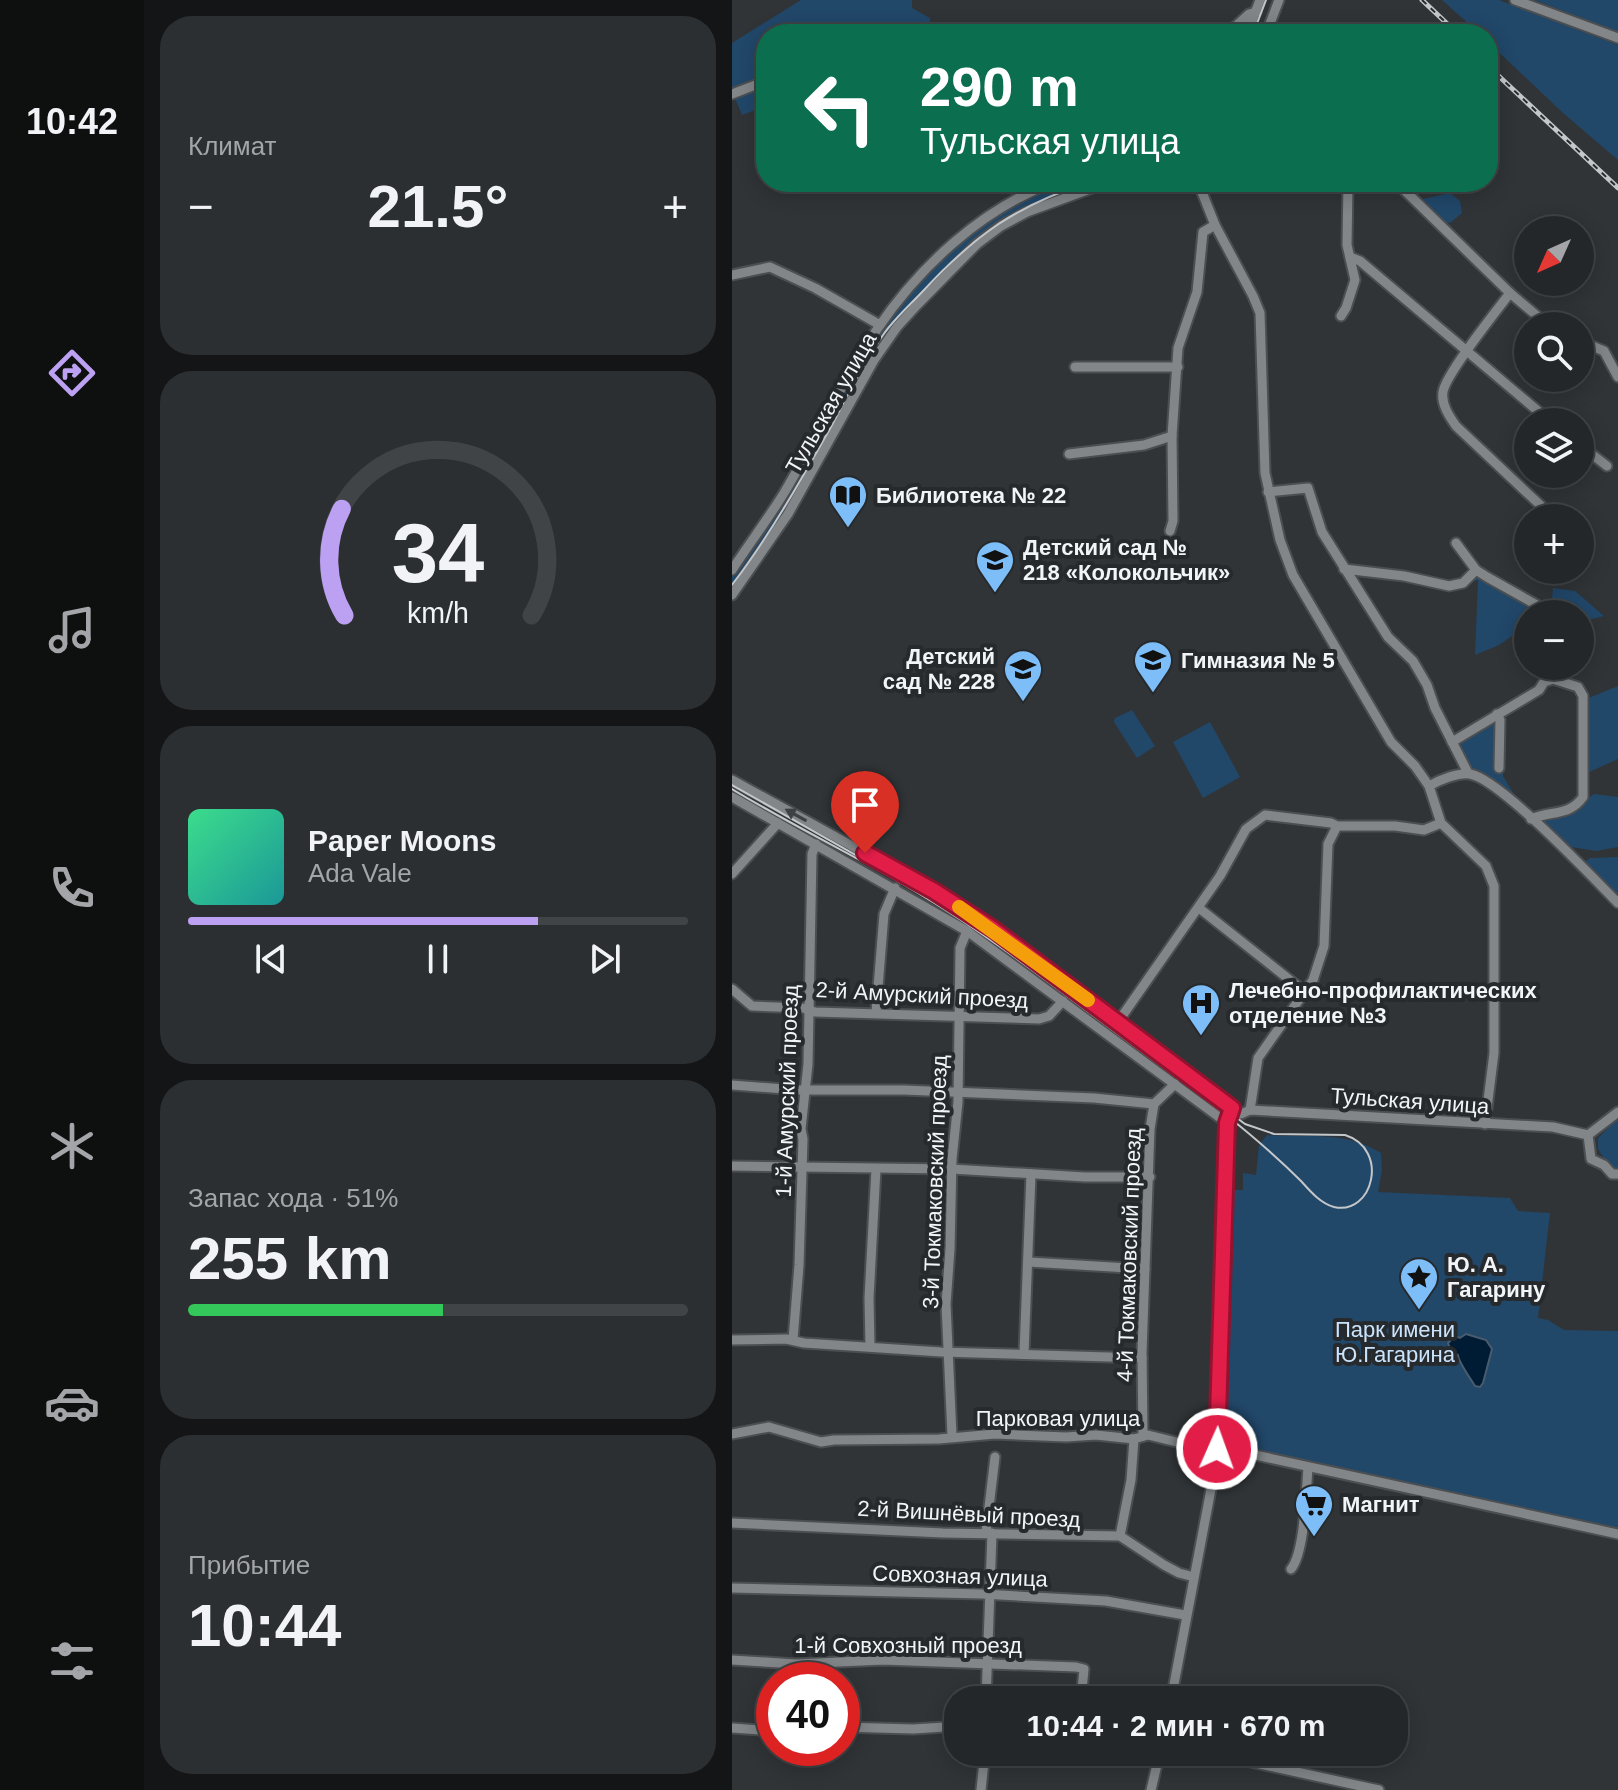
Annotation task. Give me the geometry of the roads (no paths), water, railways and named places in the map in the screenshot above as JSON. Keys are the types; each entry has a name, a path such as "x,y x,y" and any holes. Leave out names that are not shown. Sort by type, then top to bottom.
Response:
{"street":[{"path":"1251,24 1260,0"},
{"path":"1270,24 1279,0"},
{"path":"1515,0 1618,38"},
{"path":"1238,24 1256,12"},
{"path":"732,94 756,85"},
{"path":"732,570 782,495 880,325 932,264 969,230 1030,192"},
{"name":"Тульская улица","path":"732,595 788,514 874,360 897,327 977,244 1001,226 1027,212 1082,192"},
{"path":"1202,192 1215,225 1260,313 1265,473 1280,540 1293,575 1391,742 1415,766 1429,786 1441,823 1486,866 1494,886 1494,1053 1485,1124"},
{"path":"1341,316 1355,280 1350,257 1347,192"},
{"path":"1406,192 1532,312"},
{"path":"1170,531 1173,521 1172,436 1178,348 1197,292 1203,232 1215,225"},
{"path":"1350,257 1360,261 1534,408"},
{"path":"732,275 770,267 880,325"},
{"path":"1510,293 1466,352 1442,394 1447,412 1456,426 1539,504"},
{"path":"1594,347 1604,351 1618,377"},
{"path":"1075,367 1178,367"},
{"path":"1069,454 1144,445 1172,436"},
{"path":"1594,456 1607,466"},
{"path":"1268,492 1308,488 1322,532 1388,637 1413,661 1468,773 1502,793 1618,903"},
{"path":"1456,543 1476,570 1526,600"},
{"path":"1344,569 1404,576 1449,586 1463,583 1476,570"},
{"path":"1452,742 1539,690 1544,682 1553,679 1578,687 1583,696 1583,797 1566,812 1531,819"},
{"path":"1497,714 1500,720 1499,768"},
{"path":"1429,786 1468,773"},
{"path":"732,780 934,891 993,929 1232,1108 1227,1123 1217,1449 1173,1686"},
{"path":"732,797 967,931 1227,1123"},
{"path":"1118,1022 1199,908 1246,829 1265,815 1337,826 1395,826 1424,830 1441,823"},
{"path":"732,874 778,823"},
{"path":"1250,1110 1258,1058 1313,980 1324,946 1328,844 1337,826"},
{"name":"1-й Амурский проезд","path":"793,1340 799,1265 801,1129 808,1064 812,854 816,844"},
{"path":"876,1012 884,914 895,888"},
{"path":"1199,908 1305,992"},
{"name":"3-й Токмаковский проезд","path":"952,1436 946,1304 958,1093 960,948 967,931"},
{"name":"2-й Амурский проезд","path":"732,989 752,1006 1039,1019 1049,1016 1063,1001"},
{"name":"4-й Токмаковский проезд","path":"1120,1536 1138,1437 1150,1129 1154,1104 1175,1084"},
{"path":"732,1085 1094,1098 1154,1104"},
{"name":"Тульская улица","path":"1232,1108 1241,1114 1250,1110 1553,1127 1588,1135"},
{"path":"1618,1112 1588,1135 1591,1159 1604,1165 1612,1174 1618,1174"},
{"path":"732,1166 952,1169 1150,1177"},
{"path":"870,1346 869,1298 876,1169"},
{"path":"1024,1353 1031,1174"},
{"path":"1029,1262 1145,1269"},
{"path":"732,1340 793,1340 949,1351 1142,1358"},
{"name":"Парковая улица","path":"736,1434 769,1427 821,1442 1028,1433 1066,1437 1138,1437 1217,1449 1618,1534"},
{"path":"732,1444 736,1434"},
{"path":"987,1686 989,1532 995,1457"},
{"path":"1291,1569 1295,1564 1303,1524 1309,1484 1308,1468"},
{"name":"2-й Вишнёвый проезд","path":"732,1523 943,1533 1120,1536"},
{"path":"1120,1536 1164,1565 1194,1577"},
{"name":"Совхозная улица","path":"732,1588 1106,1601 1185,1615"},
{"name":"1-й Совхозный проезд","path":"732,1660 796,1664 883,1660 1031,1664 1084,1669 1082,1686"},
{"path":"860,1728 944,1727"},
{"path":"732,1728 756,1730"},
{"path":"981,1790 984,1766"},
{"path":"1151,1790 1157,1766"},
{"path":"1269,1766 1379,1790"}],"tram line":[{"path":"1257,24 1266,0"},
{"path":"732,585 785,507 869,357 892,323 943,270 980,238 1018,212 1061,192"},
{"path":"732,785 965,917 1245,1124 1274,1134 1345,1135 1359,1142 1368,1153 1372,1166 1366,1192 1358,1202 1348,1207 1324,1203 1224,1113 987,937 907,887 732,789"}],"railway":[{"path":"1422,0 1447,24"},
{"path":"1498,75 1618,188"}],"place":[{"name":"Библиотека № 22","path":"848,529"},
{"name":"Детский сад № 218 «Колокольчик»","path":"995,594"},
{"name":"Гимназия № 5","path":"1153,694"},
{"name":"Детский сад № 228","path":"1023,703"},
{"name":"Лечебно-профилактических отделение №3","path":"1201,1037"},
{"name":"Ю. А. Гагарину","path":"1419,1311"},
{"name":"Магнит","path":"1314,1538"}],"park label":[{"name":"Парк имени Ю.Гагарина","path":"1395,1342"}]}
